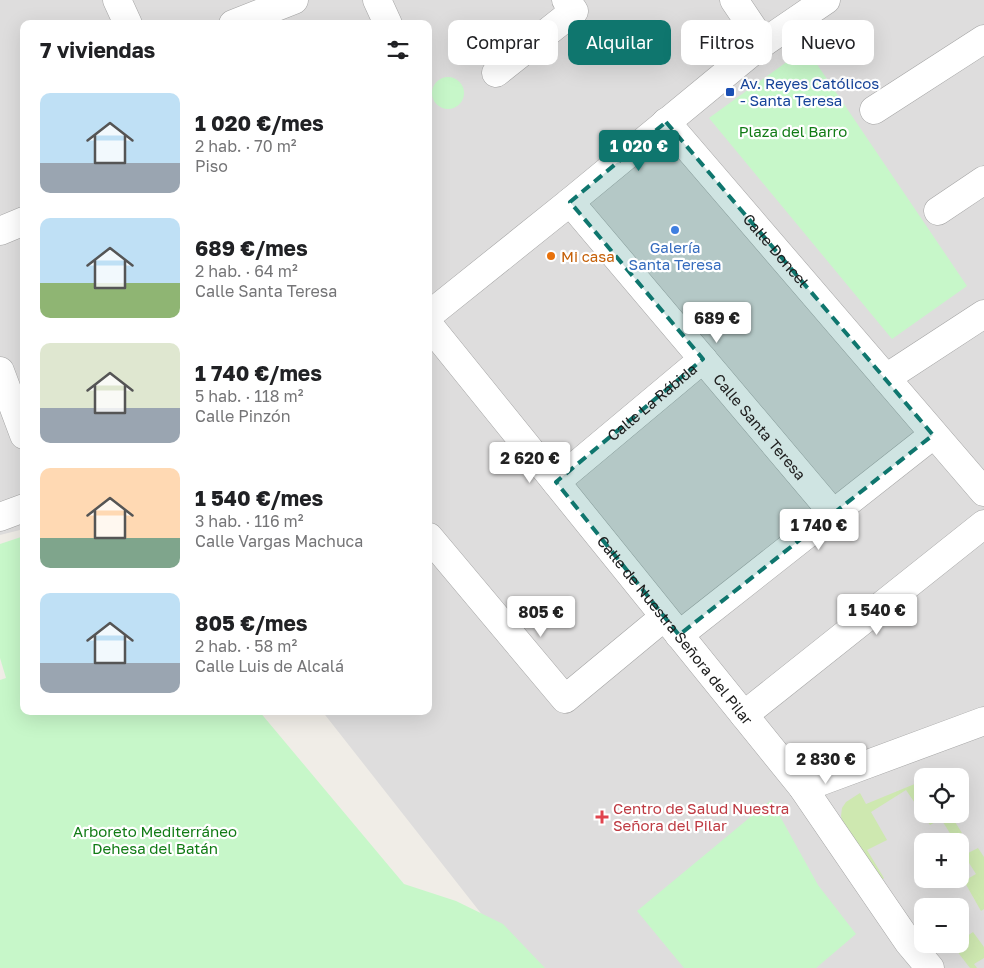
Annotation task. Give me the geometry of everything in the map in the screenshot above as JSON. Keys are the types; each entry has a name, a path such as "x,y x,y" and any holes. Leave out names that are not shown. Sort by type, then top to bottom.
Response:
{"street":[{"path":"117,0 126,20"},
{"path":"243,20 294,0"},
{"path":"377,0 386,20"},
{"path":"496,73 574,11 566,0"},
{"path":"734,0 747,20"},
{"path":"772,37 826,0"},
{"path":"874,110 984,38"},
{"path":"432,313 736,65"},
{"name":"Calle Doncel","path":"666,122 984,492"},
{"path":"938,211 984,180"},
{"name":"Calle Santa Teresa","path":"570,202 833,513"},
{"path":"0,231 20,223"},
{"path":"886,378 984,314"},
{"name":"Calle de Nuestra Señora del Pilar","path":"432,329 803,788 909,943 930,968"},
{"name":"Calle La Rábida","path":"556,482 703,359"},
{"path":"0,371 20,424"},
{"path":"432,541 565,699 833,513 934,435"},
{"path":"0,517 20,510"},
{"path":"744,715 984,524"},
{"path":"803,788 984,721"}],"highlighted area":[{"path":"666,122 933,435 679,635 556,482 703,359 570,202"}],"shaded area":[{"path":"0,0 984,0 984,968 524,968 325,715 432,715 432,20 20,20 20,530 0,535"}],"green space":[{"name":"Plaza del Barro","path":"782,65 818,65 967,286 892,339 709,118"},
{"path":"448,77 454,78 459,82 463,87 463,99 459,104 454,108 448,109 442,108 437,104 433,99 432,93 433,87 437,82 442,78"},
{"name":"Arboreto Mediterráneo Dehesa del Batán","path":"20,537 20,715 262,715 404,884 456,901 503,924 545,968 0,968 0,680 6,678 0,658 0,544"},
{"path":"914,784 914,802 906,790 871,812 887,840 867,850 884,878 881,881 843,825 841,816 842,808 846,802 860,793 866,804"},
{"path":"771,800 818,885 856,934 816,968 684,968 637,911"},
{"path":"944,823 956,823 962,833 950,833"},
{"path":"978,848 984,857 984,909 981,911 968,888 969,878 976,874 969,863 969,852"},
{"path":"973,932 984,947 984,958 974,964 977,968 970,968 958,953 969,953 969,935"}],"place":[{"name":"Av. Reyes Católicos - Santa Teresa","path":"730,92"},
{"name":"Galería Santa Teresa","path":"675,230"},
{"name":"Mi casa","path":"551,256"},
{"name":"Centro de Salud Nuestra Señora del Pilar","path":"602,817"}]}
